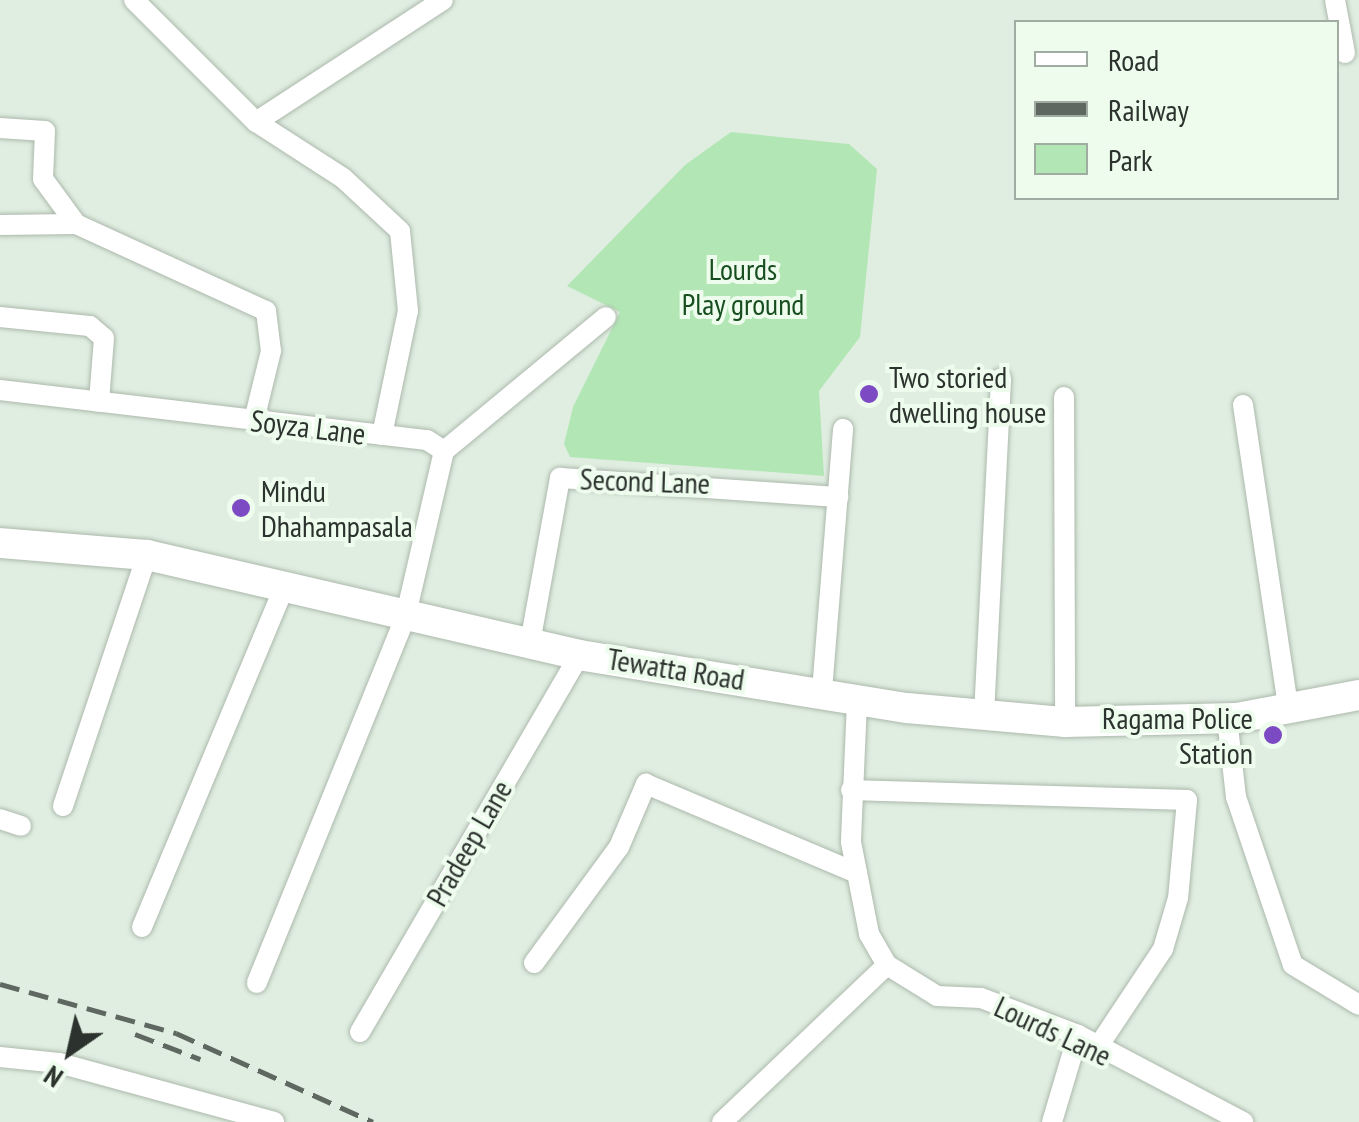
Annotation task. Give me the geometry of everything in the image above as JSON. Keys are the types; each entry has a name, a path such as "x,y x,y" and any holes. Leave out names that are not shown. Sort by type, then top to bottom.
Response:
{"main road":[{"name":"Tewatta Road","path":"0,543 147,555 285,585 405,618 579,655 822,691 857,702 1064,722 1228,718 1289,712 1359,695"}],"street":[{"path":"134,0 256,122 343,178 400,231 408,310 382,436"},
{"path":"256,122 443,0"},
{"path":"1335,0 1347,52"},
{"path":"0,128 45,131 43,179 76,224"},
{"path":"0,224 76,224 266,310 271,352 254,420"},
{"path":"0,317 90,326 104,338 99,402"},
{"path":"257,982 405,618 444,451 606,317"},
{"path":"984,715 1002,378"},
{"name":"Soyza Lane","path":"0,390 382,436 444,451"},
{"path":"1064,397 1064,722"},
{"path":"1244,405 1289,712"},
{"path":"822,691 844,430"},
{"name":"Second Lane","path":"530,642 560,478 838,496"},
{"path":"64,806 147,555"},
{"path":"142,927 285,585"},
{"name":"Pradeep Lane","path":"360,1032 579,655"},
{"path":"722,1122 887,966 869,934 857,873 850,790 857,702"},
{"path":"1228,718 1236,796 1293,964 1359,1005"},
{"path":"534,963 619,847 646,784 857,873"},
{"path":"850,790 1187,800 1178,898 1162,950 1098,1047"},
{"path":"0,819 21,826"},
{"name":"Lourds Lane","path":"887,966 937,996 981,998 1078,1036 1243,1122"},
{"path":"1052,1122 1078,1036"},
{"path":"0,1057 59,1063 274,1122"}],"green space":[{"name":"Lourds Play ground","path":"731,132 849,144 877,169 860,337 819,391 824,476 570,457 564,444 573,407 620,312 567,286 685,165"}],"railway":[{"path":"0,984 176,1033 373,1122"},
{"path":"135,1034 200,1059"}],"place":[{"name":"Two storied dwelling house","path":"869,394"},
{"name":"Mindu Dhahampasala","path":"241,508"},
{"name":"Ragama Police Station","path":"1273,735"}]}
